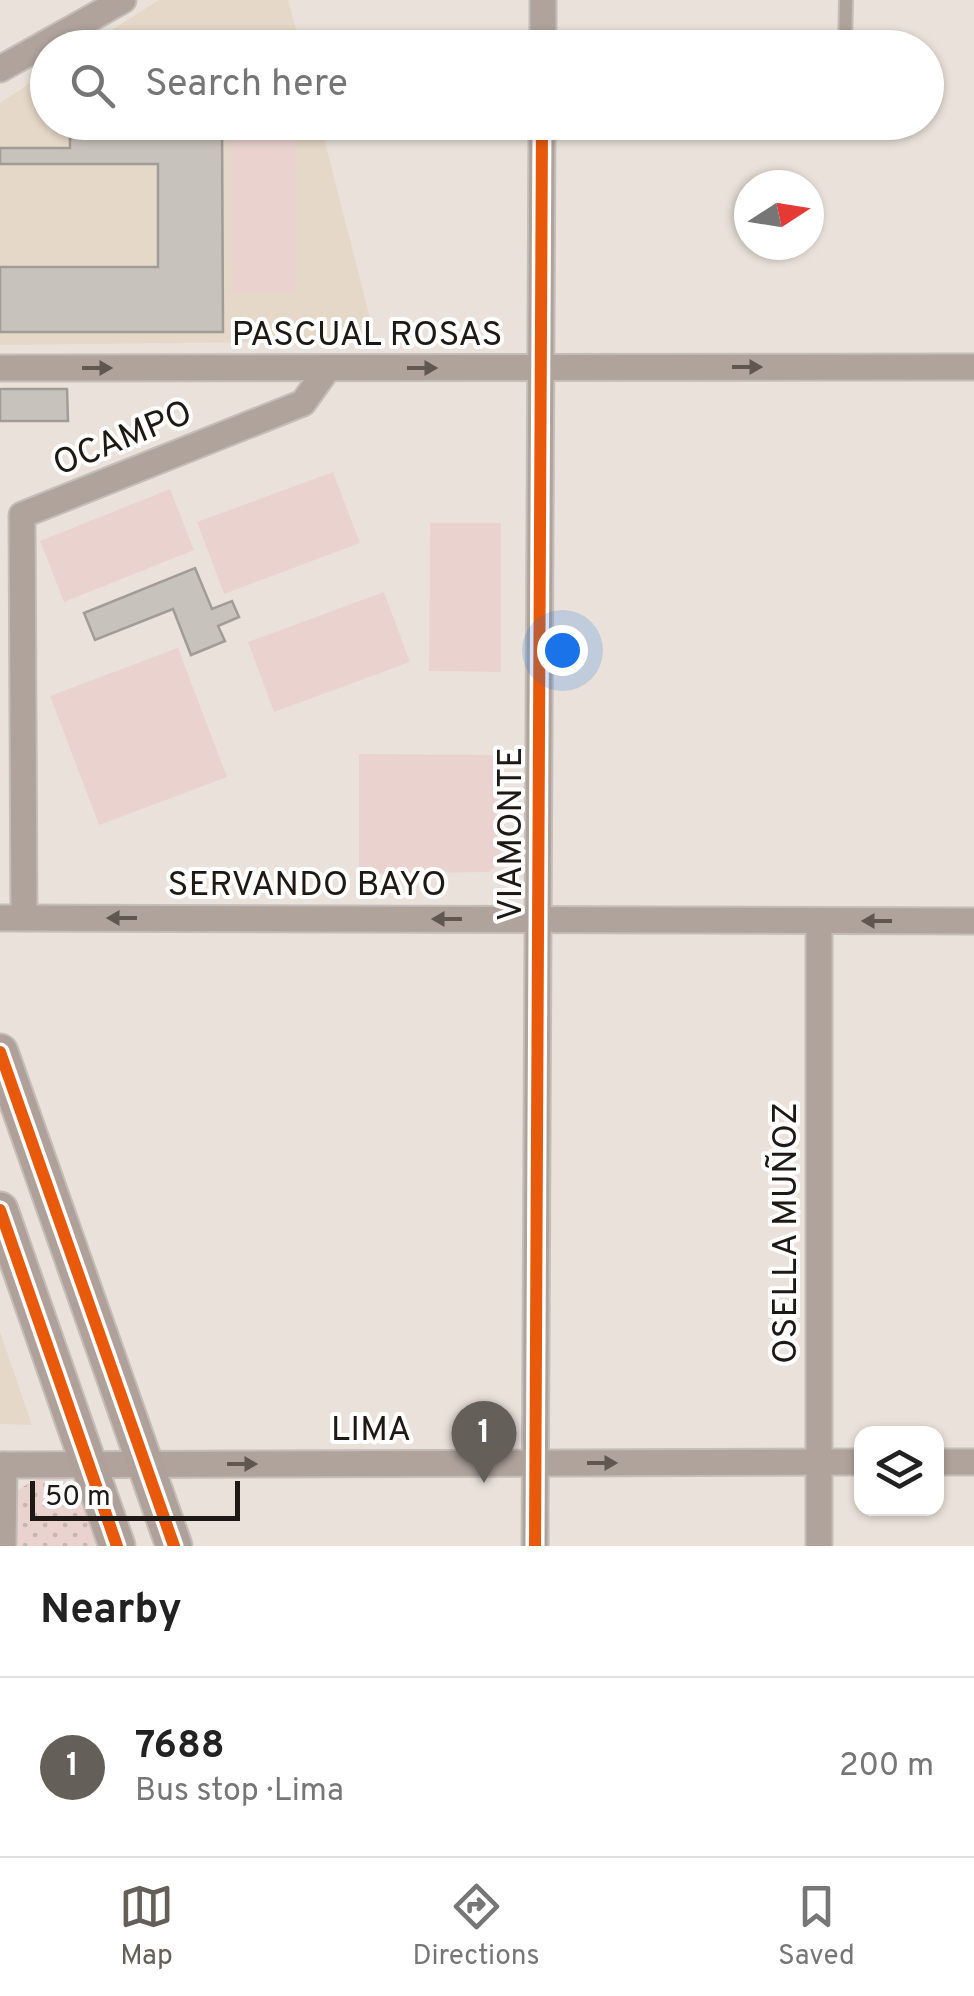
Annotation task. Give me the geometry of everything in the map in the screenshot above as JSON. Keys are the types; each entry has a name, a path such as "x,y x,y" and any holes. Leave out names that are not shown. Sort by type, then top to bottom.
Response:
{"main road":[{"path":"0,1052 174,1546"},
{"path":"0,1210 117,1546"}],"street":[{"path":"70,30 123,0"},
{"path":"543,0 543,30"},
{"path":"0,69 30,52"},
{"name":"VIAMONTE","path":"536,1546 542,140"},
{"name":"PASCUAL ROSAS","path":"0,368 974,367"},
{"name":"OCAMPO","path":"12,918 22,515 303,402 328,368"},
{"name":"SERVANDO BAYO","path":"12,918 974,921"},
{"name":"OSELLA MUÑOZ","path":"818,1546 820,921"},
{"name":"LIMA","path":"2,1465 854,1462"},
{"path":"944,1462 974,1462"},
{"path":"2,1465 2,1544"}],"lane":[{"path":"845,30 846,0"}],"shaded area":[{"path":"159,0 288,0 296,30 112,30"},
{"path":"30,83 30,140 324,140 376,341 0,345 0,103"},
{"path":"231,140 295,140 297,292 233,293"},
{"path":"333,472 360,543 224,594 197,522"},
{"path":"170,489 194,550 64,602 40,541"},
{"path":"430,523 501,523 501,672 429,671"},
{"path":"384,592 410,662 274,712 248,642"},
{"path":"178,648 227,777 99,825 50,696"},
{"path":"359,754 500,755 500,862 489,872 359,874"},
{"path":"0,1332 32,1425 0,1424"},
{"path":"39,1477 65,1479 82,1493 101,1546 13,1546 18,1490"}],"building":[{"path":"70,140 222,140 223,332 0,332 0,267 158,267 158,164 0,164 0,148 70,148"},
{"path":"0,389 67,389 68,421 0,421"},
{"path":"195,568 212,609 232,601 239,617 218,626 225,641 191,655 173,609 95,640 84,613"}],"cycle path":[{"path":"535,1546 542,140"},
{"path":"0,1052 174,1546"},
{"path":"0,1210 117,1546"}],"place":[{"name":"7688","path":"484,1483"}]}
